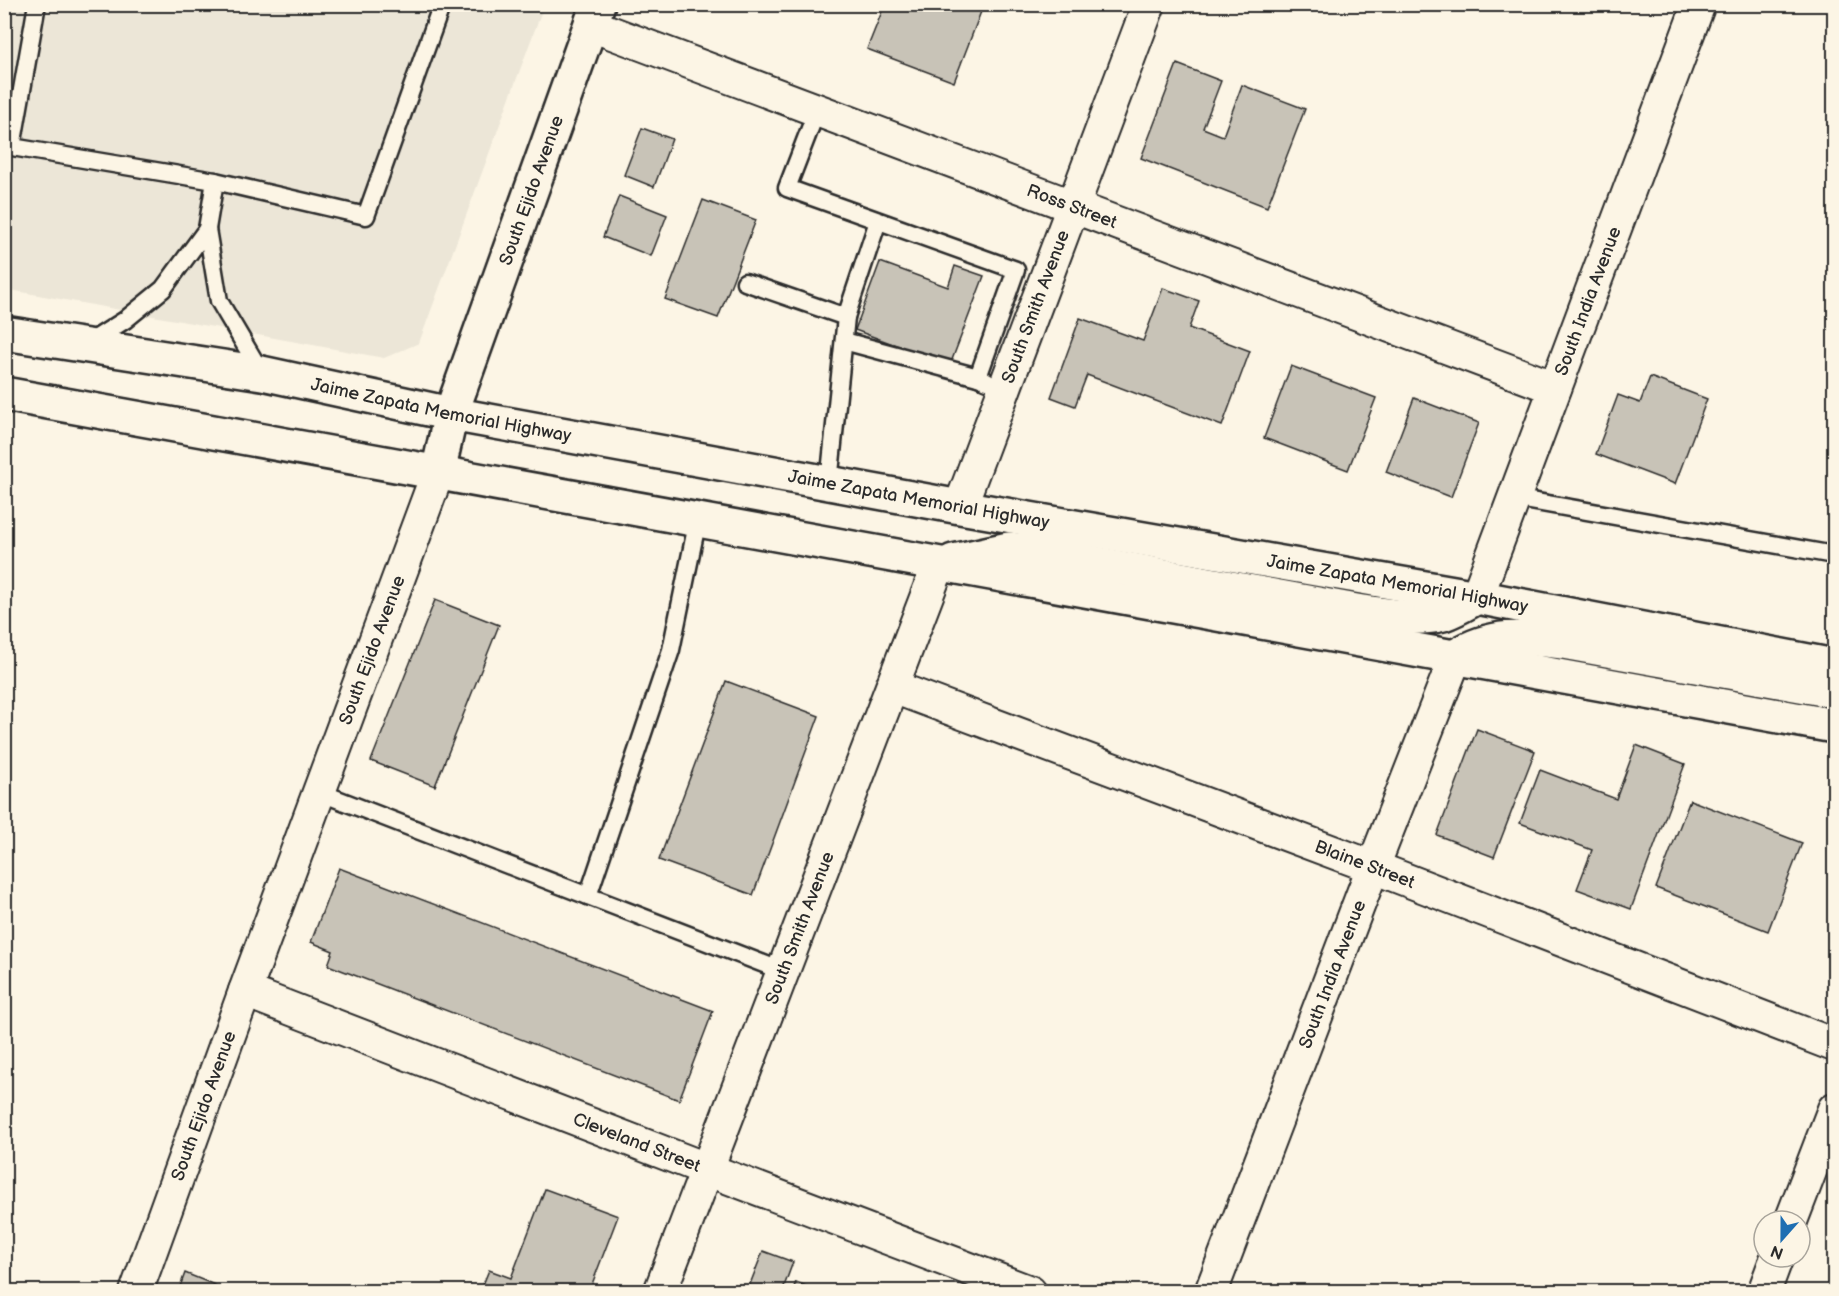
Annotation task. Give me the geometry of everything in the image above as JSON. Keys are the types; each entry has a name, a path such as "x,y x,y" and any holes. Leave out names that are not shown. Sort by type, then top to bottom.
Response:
{"main road":[{"name":"South Ejido Avenue","path":"438,472 451,414 595,15"},
{"name":"Jaime Zapata Memorial Highway","path":"4,333 262,373 451,414 960,507 1477,597 1834,666"},
{"path":"4,394 1834,726"},
{"path":"939,564 1008,549 1029,551 1362,612 1424,617 1443,614 1477,597"},
{"path":"1456,656 1490,640 1533,639 1563,642 1834,691"}],"street":[{"name":"South Smith Avenue","path":"960,507 991,383 1073,207 1149,4"},
{"name":"South India Avenue","path":"1477,597 1699,4"},
{"name":"Ross Street","path":"595,15 817,110 1555,388"},
{"name":"South Ejido Avenue","path":"136,1292 438,472"},
{"name":"South Smith Avenue","path":"660,1292 939,564"},
{"name":"South India Avenue","path":"1211,1292 1372,867 1456,656"},
{"name":"Blaine Street","path":"892,687 1372,867 1834,1045"},
{"name":"Cleveland Street","path":"245,991 1030,1292"},
{"path":"1796,1209 1834,1109"},
{"path":"1764,1292 1773,1269"}],"lane":[{"path":"37,4 12,147 215,181 366,216 442,4"},
{"path":"817,110 787,188 1016,270 991,383 844,341"},
{"path":"215,181 207,229 219,301 262,373"},
{"path":"829,483 846,317 878,221"},
{"path":"82,346 125,320 163,289 207,229"},
{"path":"745,282 846,317"},
{"path":"1514,498 1834,555"},
{"path":"588,896 670,650 698,519"},
{"path":"319,792 782,971"}],"shaded area":[{"path":"4,5 544,5 419,343 384,358 5,289"}],"building":[{"path":"885,4 971,4 982,9 954,82 867,49"},
{"path":"1177,64 1221,81 1203,128 1223,136 1242,85 1305,109 1267,207 1141,158"},
{"path":"642,128 672,139 654,187 624,175"},
{"path":"619,196 667,215 651,256 603,237"},
{"path":"703,200 756,220 718,318 665,299"},
{"path":"880,262 948,287 955,266 984,276 950,365 855,330"},
{"path":"1163,288 1199,301 1189,328 1250,351 1222,426 1087,375 1075,406 1051,397 1080,318 1143,341"},
{"path":"1291,366 1376,398 1348,470 1264,438"},
{"path":"1650,377 1707,399 1675,484 1596,454 1618,395 1640,403"},
{"path":"1414,398 1479,423 1451,497 1386,472"},
{"path":"435,600 499,625 435,786 371,761"},
{"path":"726,681 819,716 753,895 659,860"},
{"path":"1477,729 1535,751 1494,857 1437,835"},
{"path":"1636,745 1685,764 1631,909 1577,889 1592,850 1520,823 1540,770 1616,799"},
{"path":"1690,800 1802,843 1768,931 1656,888"},
{"path":"339,868 713,1011 679,1100 328,965 333,951 311,942"},
{"path":"545,1189 618,1216 589,1292 480,1292 489,1270 511,1278"},
{"path":"763,1251 793,1262 782,1292 747,1292"},
{"path":"185,1273 232,1292 178,1292"},
{"path":"796,1282 821,1292 792,1292"}]}
